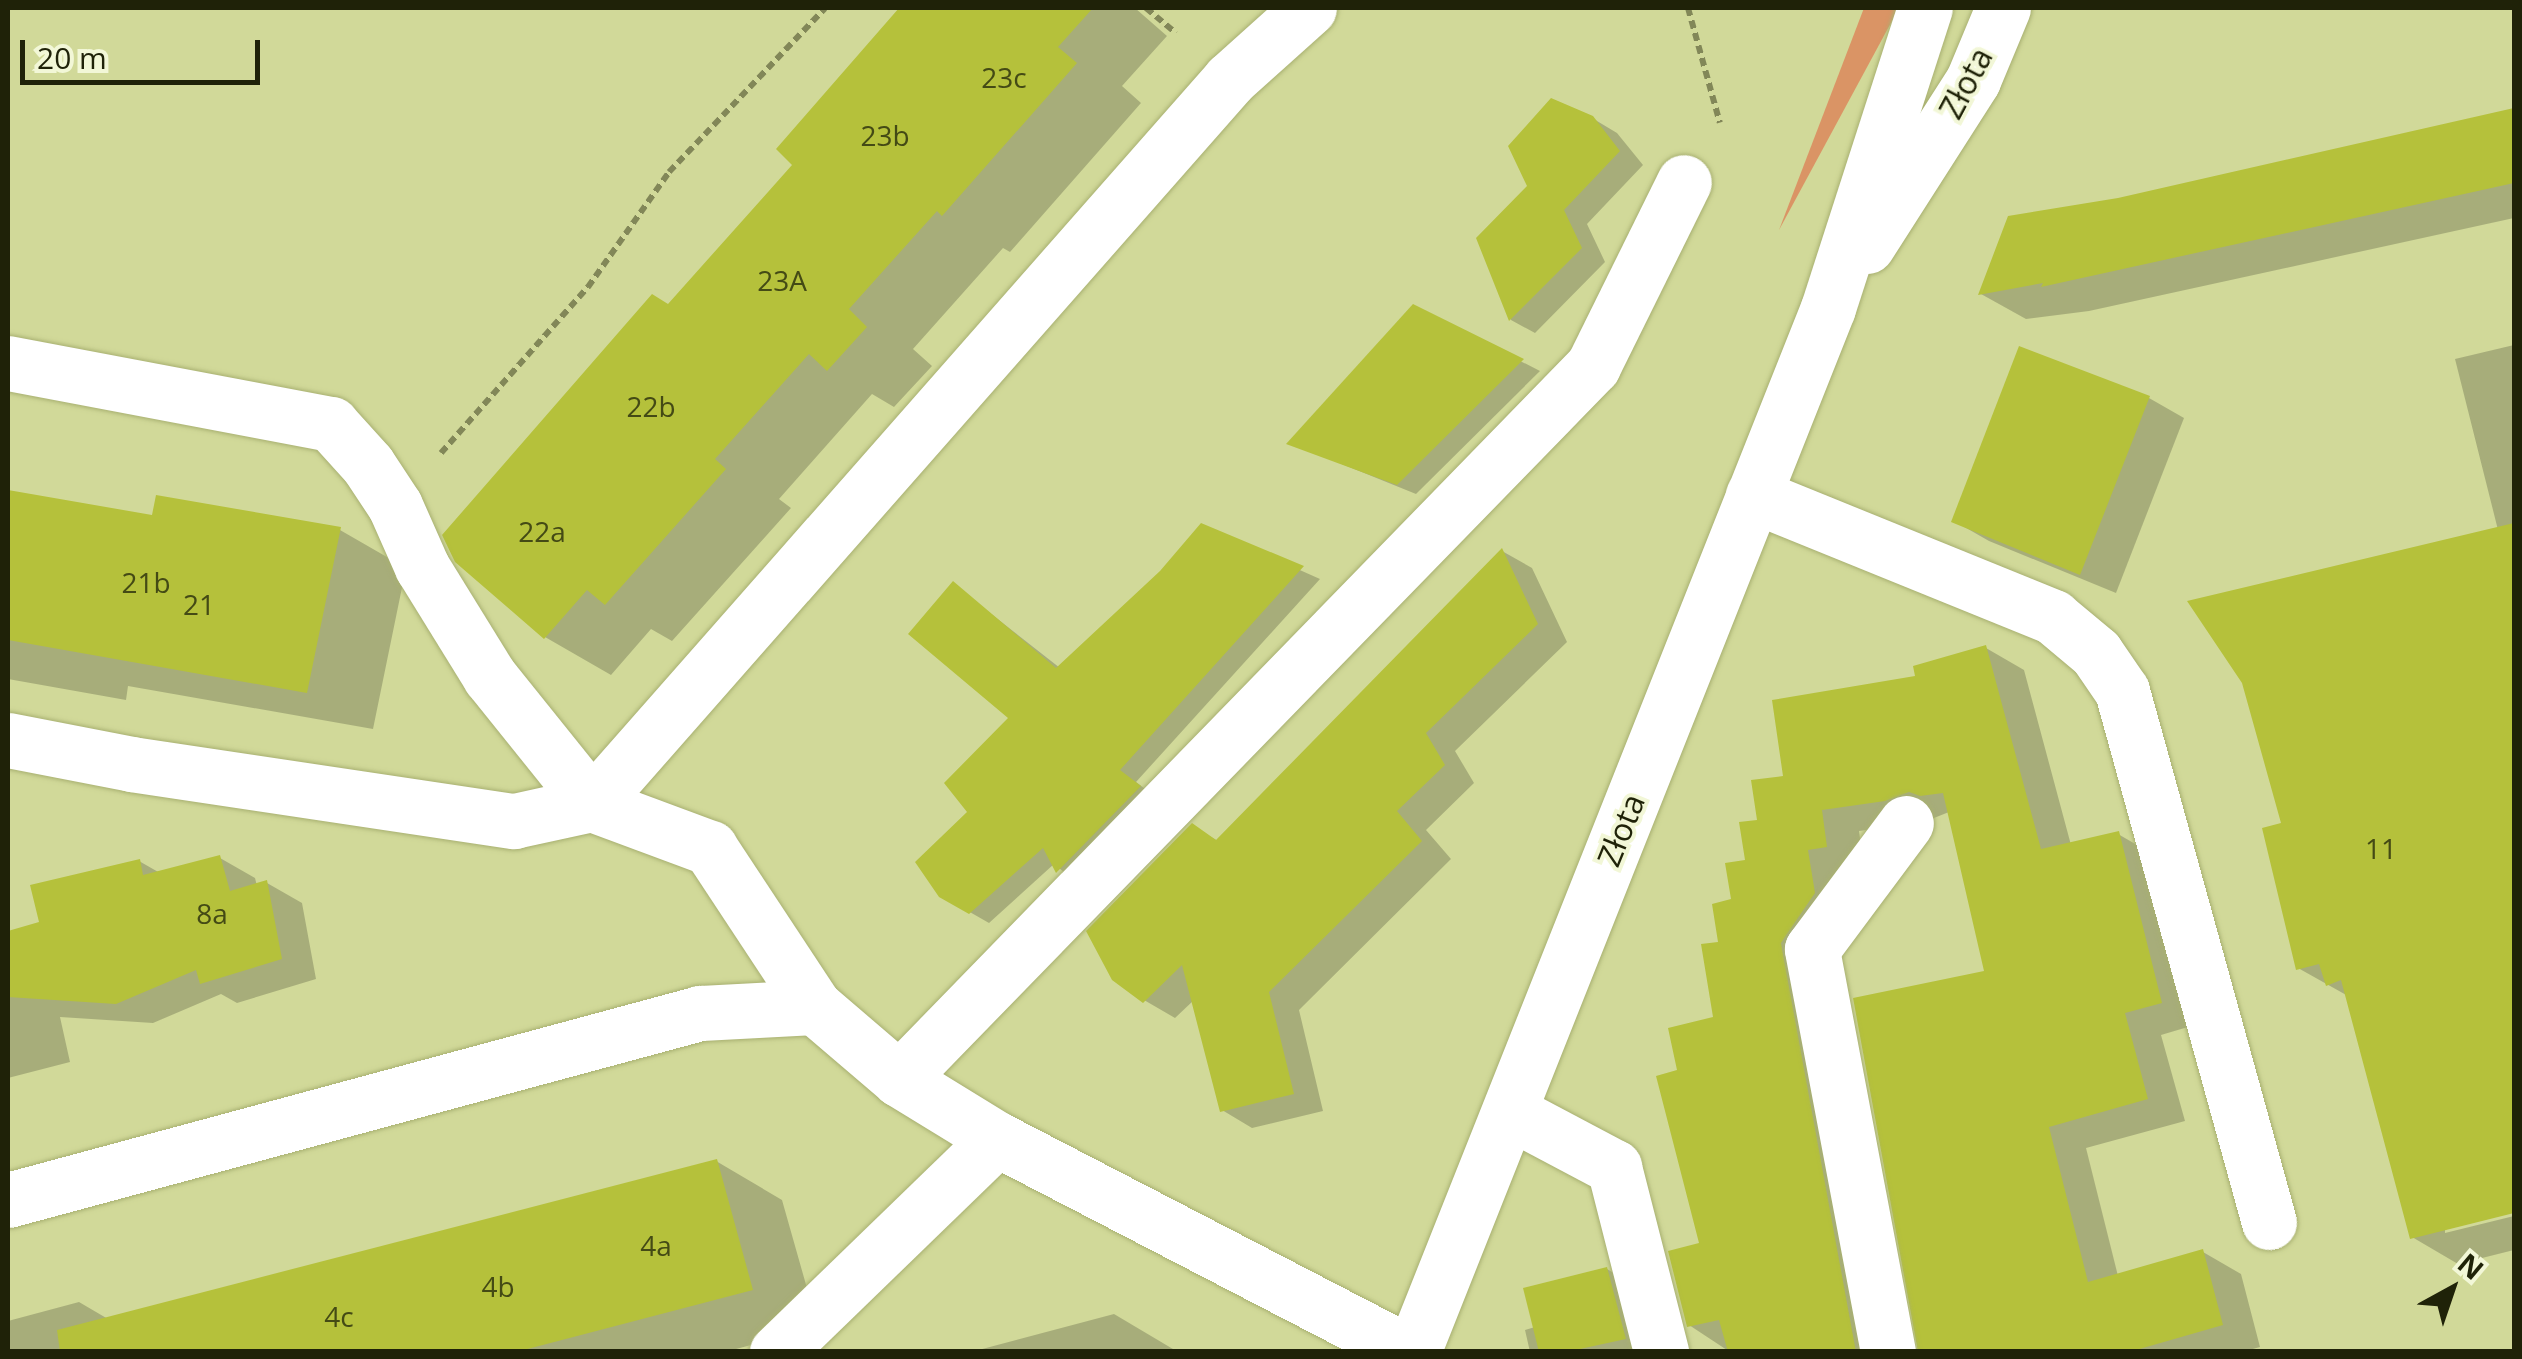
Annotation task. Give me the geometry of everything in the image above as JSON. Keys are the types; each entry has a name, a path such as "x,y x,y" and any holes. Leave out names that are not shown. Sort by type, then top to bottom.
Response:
{"street":[{"path":"8,740 131,764 514,821 592,804 1230,79 1309,8"},
{"name":"Złota","path":"1411,1352 1828,308 1925,8"},
{"name":"Złota","path":"1828,308 1973,80 2003,8"},
{"path":"899,1079 1593,366 1684,182"},
{"path":"8,363 332,424 368,465 394,506 422,568 490,677 592,804 710,848 815,1007 899,1079 997,1139 1411,1352"},
{"path":"1753,495 2053,616 2096,653 2122,691 2269,1222"},
{"path":"1888,1352 1812,950 1906,823"},
{"path":"8,1200 700,1013 815,1007"},
{"path":"1510,1112 1614,1167 1661,1352"},
{"path":"777,1352 997,1139"}],"path":[{"path":"394,506 588,286 668,172 825,8"},
{"path":"1688,8 1724,136"}],"shaded area":[{"path":"1864,8 1899,8 1779,230"}],"building":[{"path":"899,8 1093,8 1058,47 1077,63 942,216 937,211 849,309 867,327 827,371 809,354 715,459 726,469 605,605 587,590 544,639 455,562 442,535 652,294 668,304 792,165 776,149"},
{"path":"1551,98 1593,116 1620,151 1564,210 1582,248 1509,321 1476,238 1527,186 1508,146"},
{"path":"2514,108 2514,183 2041,287 2043,283 1978,295 2008,216 2118,198"},
{"path":"1413,304 1524,359 1397,485 1286,444"},
{"path":"2019,346 2150,396 2080,575 1951,522"},
{"path":"8,490 152,515 156,495 341,527 307,693 8,640"},
{"path":"1201,523 1304,566 1120,770 1141,786 1056,873 1043,848 969,914 939,897 915,862 967,812 944,783 1008,718 908,634 953,581 1056,668 1160,571"},
{"path":"2514,523 2514,1213 2410,1239 2341,980 2326,986 2319,964 2296,970 2262,828 2281,823 2242,683 2187,601"},
{"path":"1502,548 1538,624 1426,733 1445,765 1397,811 1422,841 1269,992 1294,1094 1220,1112 1182,965 1143,1003 1112,980 1086,931 1192,823 1216,840"},
{"path":"1986,645 2041,849 2119,831 2162,1003 2125,1013 2148,1099 2049,1127 2088,1282 2203,1249 2223,1325 2129,1352 1918,1352 1853,998 1984,971 1943,793 1920,796 1909,792 1885,801 1822,810 1827,847 1808,850 1815,893 1781,943 1856,1352 1728,1352 1719,1320 1687,1327 1668,1251 1699,1243 1656,1076 1677,1070 1668,1028 1713,1017 1701,944 1718,942 1712,904 1731,899 1725,863 1745,860 1739,822 1757,820 1751,780 1783,776 1772,700 1915,676 1913,666"},
{"path":"220,855 230,891 267,880 282,959 200,984 196,970 116,1004 8,997 8,931 39,922 30,885 140,859 143,875"},
{"path":"717,1159 753,1290 516,1352 60,1352 57,1330"},
{"path":"1607,1267 1626,1339 1566,1352 1539,1352 1523,1288"}]}
